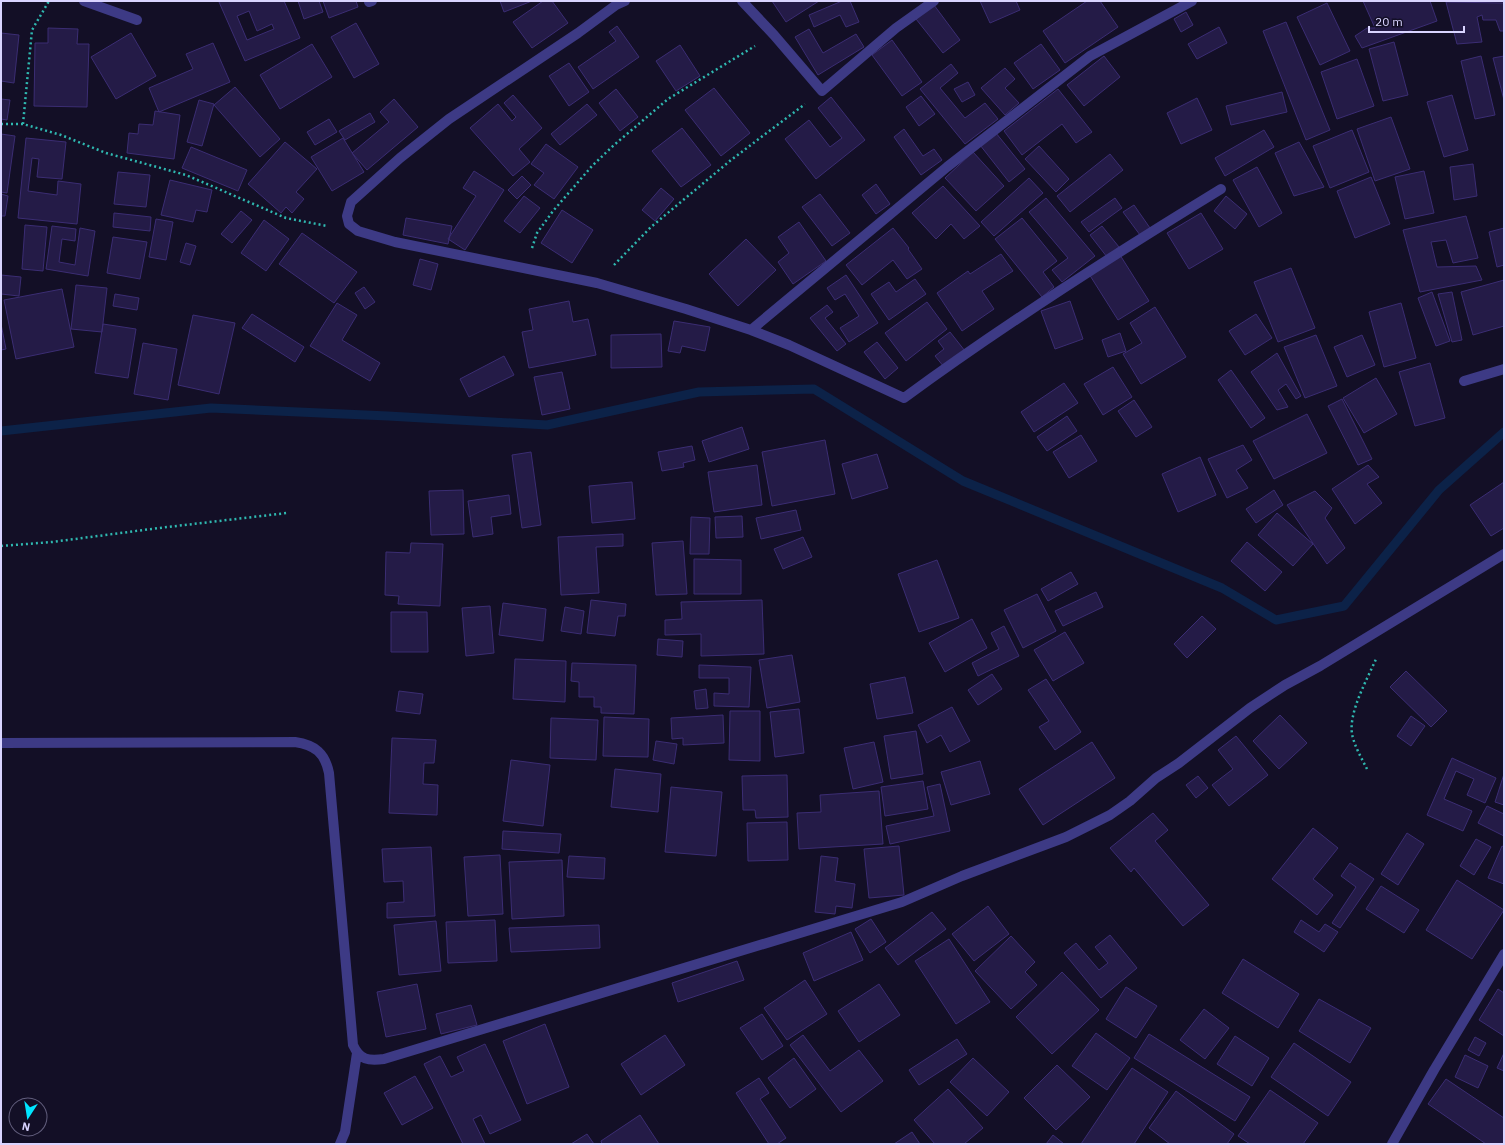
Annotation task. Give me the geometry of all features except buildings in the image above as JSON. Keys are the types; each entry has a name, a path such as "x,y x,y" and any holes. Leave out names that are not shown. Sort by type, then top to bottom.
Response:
{"street":[{"path":"84,1 137,20"},
{"path":"742,1 774,35 822,91 896,28 934,1"},
{"path":"751,330 947,167 1090,56 1192,1"},
{"path":"618,2 578,33 449,119 421,141 351,202 347,216 349,224 358,231 395,242 597,283 686,308 751,330 789,345 904,398 1008,323 1142,237 1221,189"},
{"path":"1464,381 1504,369"},
{"path":"1,744 296,742 307,744 319,751 327,763 329,773 353,1045 357,1053 367,1059 384,1059 902,902 962,876 1066,837 1110,815 1130,801 1156,778 1250,708 1285,685 1320,666 1504,554"},
{"path":"1392,1144 1434,1070 1504,954"},
{"path":"340,1144 345,1132 357,1053"}],"path":[{"path":"23,124 32,30 48,1"},
{"path":"523,269 537,234 553,211 592,166 614,145 668,100 774,35"},
{"path":"597,283 651,227 731,160 822,91"},
{"path":"1,124 23,124 61,136 106,153 186,176 286,218 329,226 349,224"},
{"path":"1,546 52,542 286,514"},
{"path":"1367,769 1353,739 1351,730 1352,719 1390,623"}],"waterway":[{"path":"1,431 211,408 547,425 699,392 814,389 963,481 1222,588 1276,620 1344,606 1439,490 1504,432"}]}
